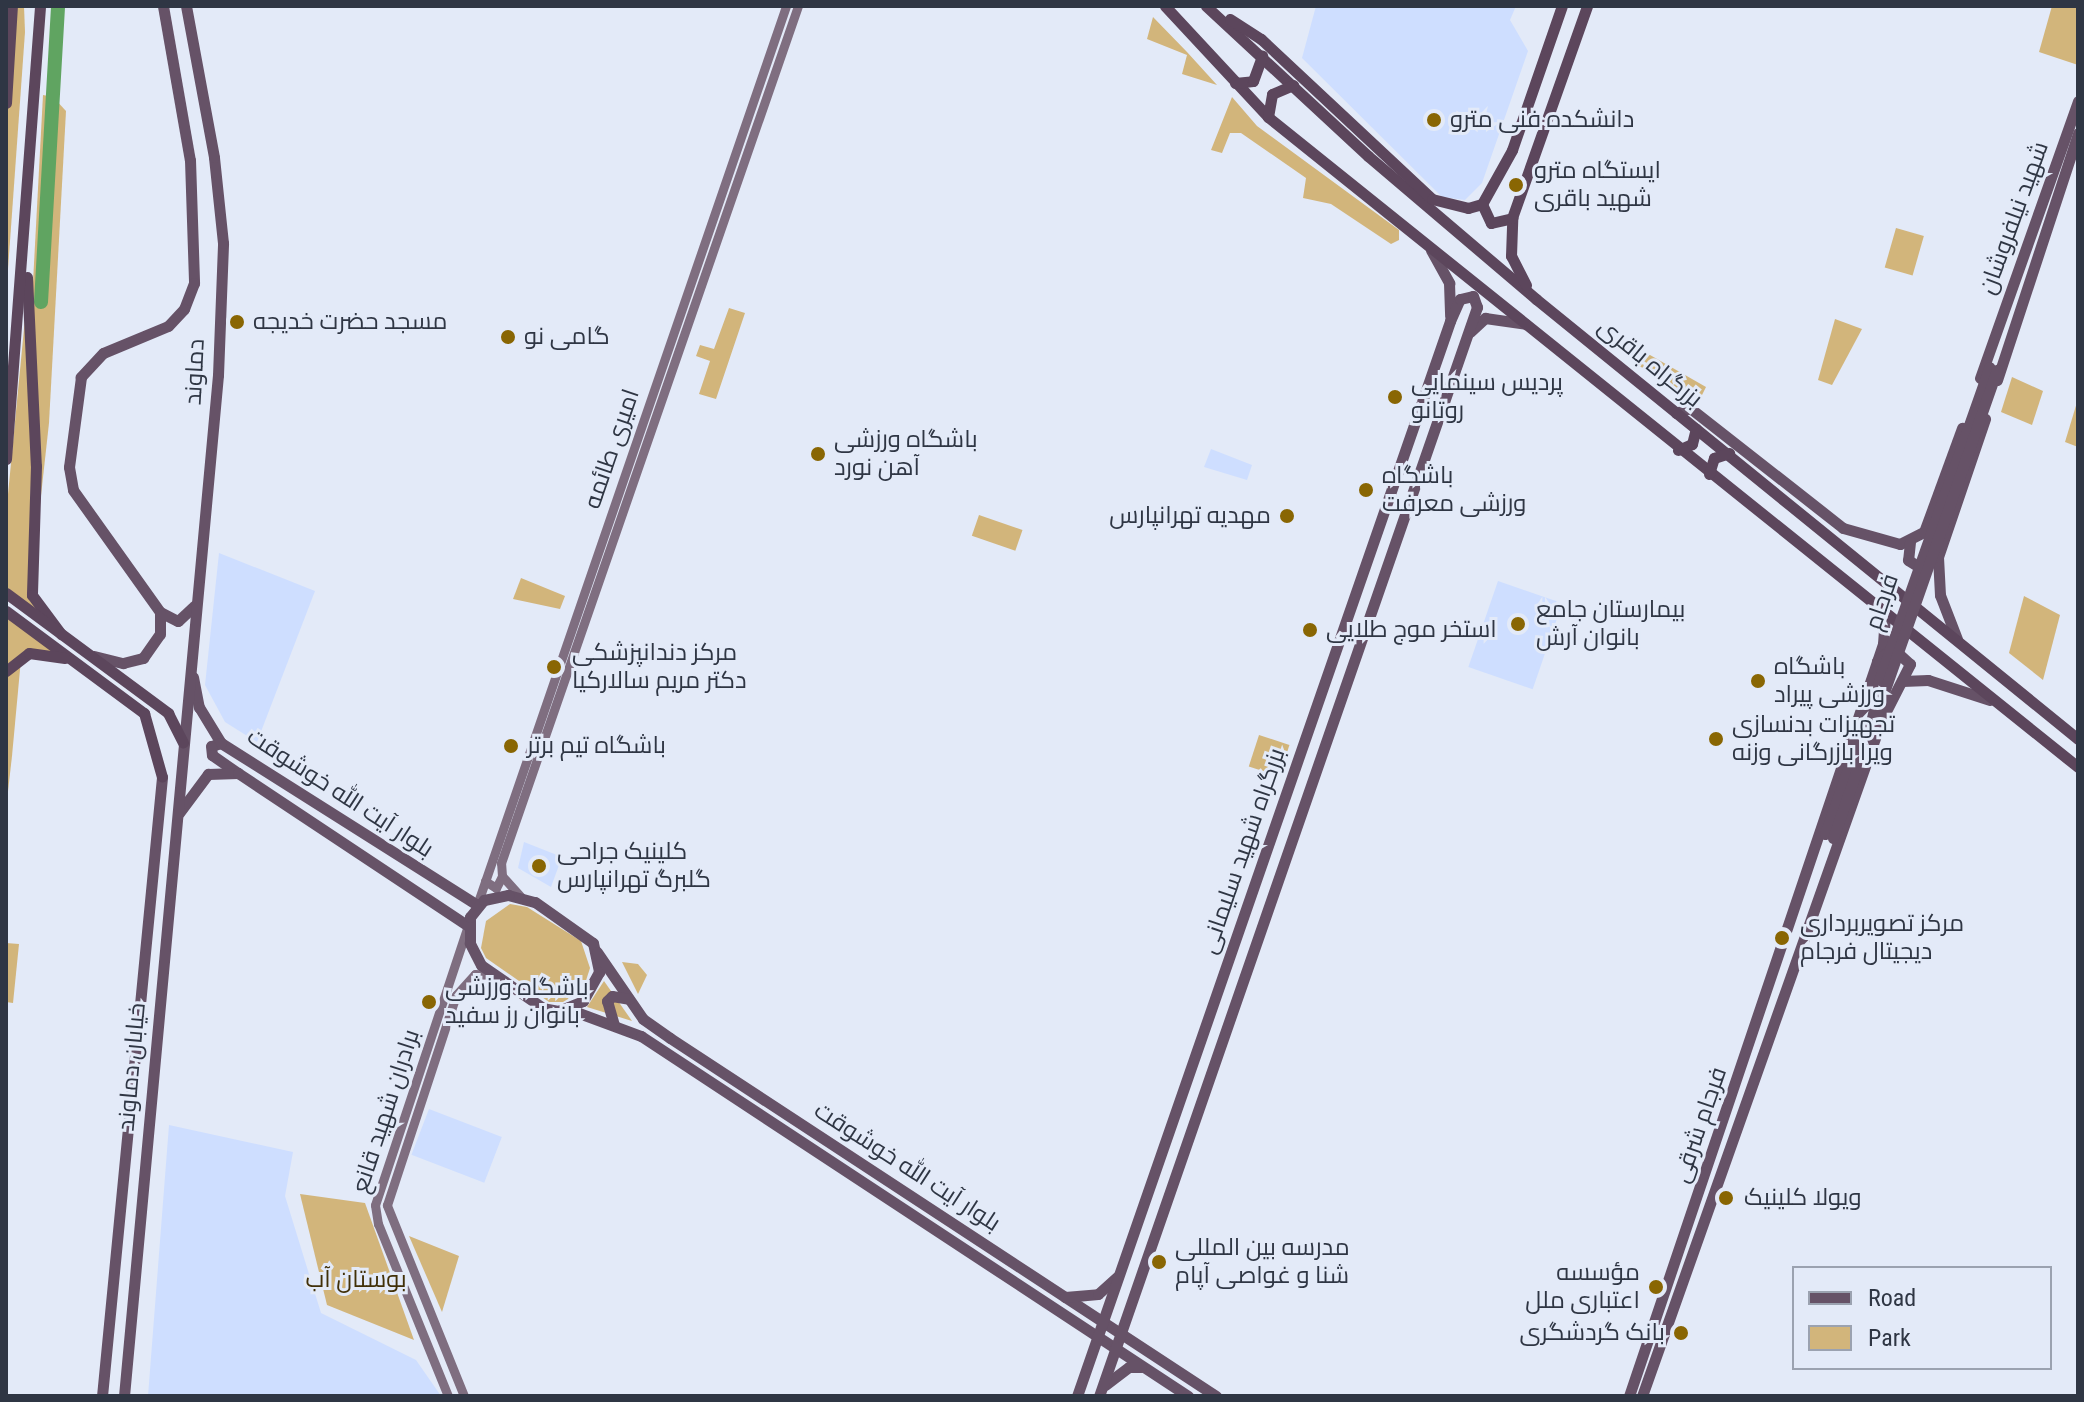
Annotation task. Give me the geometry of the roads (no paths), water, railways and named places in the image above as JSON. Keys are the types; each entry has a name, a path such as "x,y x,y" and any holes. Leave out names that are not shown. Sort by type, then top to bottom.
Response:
{"highway":[{"path":"6,103 12,6"},
{"path":"6,459 40,6"},
{"path":"1165,6 1268,117 1423,241"},
{"path":"1208,6 1261,39 1432,199 1468,208 1482,204 1505,169 1562,6"},
{"name":"بزرگراه باقری","path":"1208,6 1368,156 1536,299 2078,739"},
{"path":"1536,299 1511,256 1512,218 1587,6"},
{"path":"1235,83 1253,81 1262,56"},
{"path":"1268,117 1272,94 1293,85"},
{"path":"1482,204 1491,223 1512,218"},
{"name":"بزرگراه باقری","path":"1423,241 1678,450 2007,707 2078,767"},
{"path":"23,247 36,466 32,595 61,634"},
{"path":"1678,450 1692,444 1696,428"},
{"path":"1709,474 1714,458 1729,453"},
{"path":"9,595 168,713 183,742"},
{"path":"6,611 144,713 162,777"},
{"path":"6,671 22,655 36,651 82,666"}],"main road":[{"name":"دماوند","path":"160,612 73,490 69,467 81,377 103,353 168,326 184,309 194,283 190,160 163,6"},
{"name":"دماوند","path":"183,742 218,375 223,243 214,157 186,6"},
{"name":"امیری طائمه","path":"502,876 501,863 786,6"},
{"name":"امیری طائمه","path":"477,905 798,6"},
{"name":"شهید نیلفروشان","path":"1910,542 1924,532 2078,101"},
{"name":"شهید نیلفروشان","path":"2005,355 2078,133"},
{"path":"1423,241 1449,283 1450,321"},
{"name":"بزرگراه شهید سلیمانی","path":"1077,1396 1450,321 1460,299 1473,296 1477,307 1100,1392"},
{"path":"1465,339 1485,318 1526,324"},
{"name":"فرجام","path":"1990,348 1993,368"},
{"path":"1676,413 1690,408 1843,528 1883,542 1910,542 1908,560 1916,569 1929,569 1938,557 2005,355"},
{"name":"فرجام","path":"1809,868 1829,836 1993,368 2005,355"},
{"path":"1938,557 1940,595 1957,639"},
{"path":"80,646 98,658 138,661 157,641 160,612 178,621 197,602"},
{"path":"1809,868 1886,634 1885,612"},
{"path":"1826,873 1881,721 1910,664 1901,651 1887,649 1877,661"},
{"name":"بلوار آیت الله خوشوقت","path":"191,654 199,707 221,743 477,905"},
{"path":"1902,681 1961,687 2007,707"},
{"name":"خیابان دماوند","path":"124,1396 183,742"},
{"path":"221,743 211,746 212,755 238,773"},
{"name":"بلوار آیت الله خوشوقت","path":"177,817 208,774 238,773 468,926"},
{"name":"خیابان دماوند","path":"102,1396 162,777"},
{"name":"فرجام","path":"1826,873 1829,836"},
{"name":"فرجام شرقی","path":"1642,1396 1746,1076 1809,868"},
{"name":"فرجام شرقی","path":"1629,1396 1746,1076 1826,873"},
{"path":"485,881 496,888 502,876 521,897 589,938 597,952 596,985 568,1009 543,1008 490,975 472,950 468,926 477,905 499,896 521,897"},
{"name":"برادران شهید قانع","path":"448,1396 378,1224 375,1205 468,926"},
{"name":"بلوار آیت الله خوشوقت","path":"597,952 643,1019 1216,1396"},
{"name":"برادران شهید قانع","path":"464,1396 387,1205 456,995 475,974 490,975"},
{"path":"614,1025 607,1001 612,996 629,999"},
{"name":"بلوار آیت الله خوشوقت","path":"568,1009 614,1025 684,1064 1188,1396"},
{"path":"123,1169 134,1111 142,1107 150,1114"},
{"path":"1062,1296 1098,1294 1119,1273"},
{"path":"1100,1392 1116,1373 1143,1367"}],"waterway":[{"path":"41,302 58,6"}],"place":[{"name":"دانشکده فنی مترو","path":"1434,120"},
{"name":"ایستگاه مترو شهید باقری","path":"1516,185"},
{"name":"مسجد حضرت خدیجه","path":"237,322"},
{"name":"گامی نو","path":"508,337"},
{"name":"پردیس سینمایی روتانو","path":"1395,397"},
{"name":"باشگاه ورزشی آهن نورد","path":"818,454"},
{"name":"باشگاه ورزشی معرفت","path":"1366,490"},
{"name":"مهدیه تهرانپارس","path":"1287,516"},
{"name":"بیمارستان جامع بانوان آرش","path":"1518,624"},
{"name":"استخر موج طلایی","path":"1310,630"},
{"name":"مرکز دندانپزشکی دکتر مریم سالارکیا","path":"554,667"},
{"name":"باشگاه ورزشی پیراد","path":"1758,681"},
{"name":"تجهیزات بدنسازی ویرا بازرگانی وزنه","path":"1716,739"},
{"name":"باشگاه تیم برتر","path":"511,746"},
{"name":"کلینیک جراحی گلبرگ تهرانپارس","path":"539,866"},
{"name":"مرکز تصویربرداری دیجیتال فرجام","path":"1782,938"},
{"name":"باشگاه ورزشی بانوان رز سفید","path":"429,1002"},
{"name":"ویولا کلینیک","path":"1726,1198"},
{"name":"مدرسه بین المللی شنا و غواصی آپام","path":"1159,1262"},
{"name":"مؤسسه اعتباری ملل","path":"1656,1287"},
{"name":"بانک گردشگری","path":"1681,1333"}],"park label":[{"name":"بوستان آب","path":"356,1280"}]}
